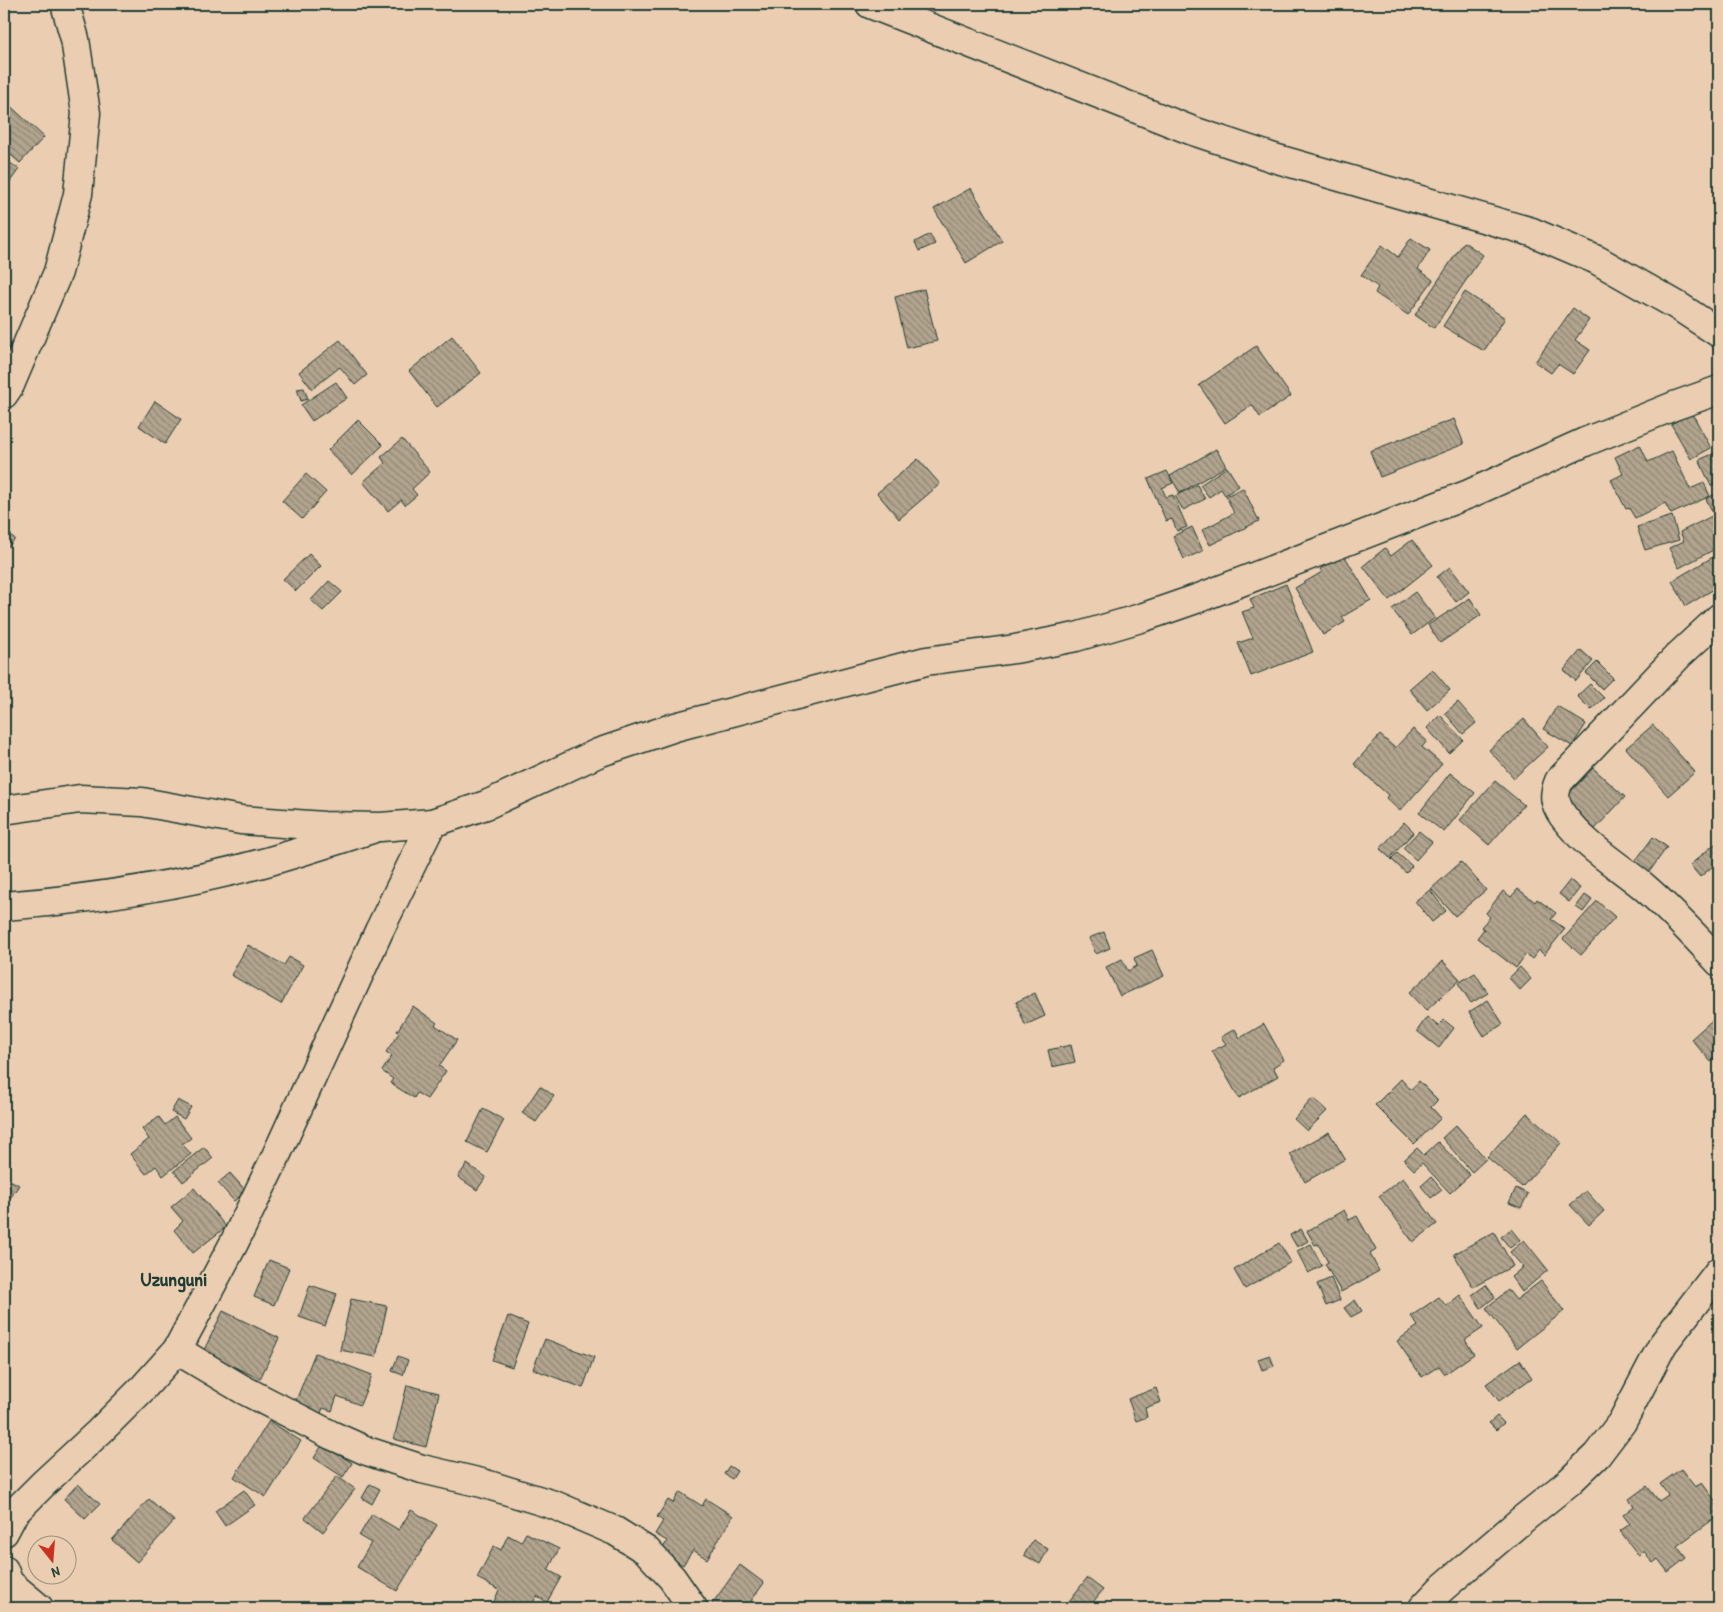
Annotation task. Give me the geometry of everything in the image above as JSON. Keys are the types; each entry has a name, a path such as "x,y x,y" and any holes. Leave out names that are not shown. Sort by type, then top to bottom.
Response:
{"street":[{"path":"4,394 10,386 58,272 78,194 86,113 75,38 65,4"},
{"path":"870,4 1193,131 1274,158 1532,232 1597,260 1678,306 1719,333"},
{"path":"4,810 80,799 142,802 241,820 324,826 380,827 432,823 486,806 598,753 675,727 926,661 1015,649 1076,637 1144,618 1460,497 1585,442 1719,390"},
{"path":"1719,618 1678,656 1563,776 1554,795 1562,815 1579,834 1644,888 1719,962"},
{"path":"4,1532 14,1513 143,1388 177,1350 234,1243 275,1158 378,931 432,823"},
{"path":"4,906 91,898 204,877 269,861 380,827"},
{"path":"1423,1608 1441,1589 1569,1482 1597,1455 1622,1422 1663,1344 1719,1271"},
{"path":"177,1350 250,1393 331,1435 367,1451 422,1469 482,1483 554,1505 615,1531 648,1551 672,1578 693,1608"},
{"path":"4,1570 8,1583 39,1608"}],"building":[{"path":"4,100 44,137 20,163 4,149"},
{"path":"4,159 19,169 4,190"},
{"path":"971,188 1002,241 966,263 934,209"},
{"path":"930,234 935,244 919,251 915,242"},
{"path":"1411,238 1430,250 1418,269 1433,280 1408,315 1375,293 1378,287 1361,275 1382,245 1398,257"},
{"path":"1464,242 1483,255 1434,328 1415,315"},
{"path":"924,289 937,341 907,348 895,297"},
{"path":"1465,292 1505,318 1484,351 1443,326"},
{"path":"1573,308 1589,320 1575,340 1590,350 1573,374 1558,364 1551,373 1535,362"},
{"path":"452,336 481,373 437,407 409,371"},
{"path":"340,340 367,375 355,385 340,367 312,389 299,372"},
{"path":"1256,346 1291,396 1260,417 1252,405 1225,423 1199,385"},
{"path":"336,382 347,398 312,421 301,405"},
{"path":"304,388 308,399 301,401 297,389"},
{"path":"155,401 181,419 165,444 139,426"},
{"path":"1692,413 1711,448 1691,459 1671,424"},
{"path":"1454,419 1464,444 1380,477 1370,451"},
{"path":"358,420 383,445 352,475 328,450"},
{"path":"402,439 430,472 412,489 417,495 405,505 401,500 388,511 363,482 385,463 381,457"},
{"path":"1640,445 1648,462 1672,451 1690,489 1704,483 1710,496 1671,514 1665,503 1635,518 1629,508 1626,509 1611,480 1623,474 1615,457"},
{"path":"1216,449 1226,466 1180,493 1170,476"},
{"path":"1719,451 1719,482 1711,486 1699,460"},
{"path":"918,459 940,484 899,519 877,493"},
{"path":"1227,467 1239,486 1225,495 1221,489 1209,497 1200,485"},
{"path":"1167,471 1173,483 1162,488 1166,497 1173,495 1187,527 1177,531 1172,519 1166,521 1148,479"},
{"path":"306,474 326,492 302,519 282,501"},
{"path":"1197,485 1205,499 1183,510 1175,496"},
{"path":"1243,488 1259,521 1210,545 1202,530 1234,513 1226,496"},
{"path":"1719,492 1719,547 1679,568 1669,548 1684,541 1680,532 1714,515 1706,499"},
{"path":"1672,516 1679,540 1645,550 1637,527"},
{"path":"1192,527 1203,551 1184,559 1173,536"},
{"path":"4,528 15,539 4,551"},
{"path":"1412,540 1433,565 1389,600 1363,566 1385,548 1391,556"},
{"path":"309,554 321,566 296,591 283,579"},
{"path":"1718,554 1719,586 1686,606 1672,581"},
{"path":"1344,555 1371,600 1342,617 1345,622 1323,635 1295,588 1322,572 1320,569"},
{"path":"1450,567 1469,592 1456,602 1437,577"},
{"path":"329,581 342,592 323,611 311,600"},
{"path":"1286,584 1313,652 1251,676 1238,643 1253,638 1242,612 1254,608 1250,599"},
{"path":"1415,592 1435,618 1412,635 1392,609"},
{"path":"1470,598 1481,615 1440,643 1428,625"},
{"path":"1581,650 1593,661 1576,681 1564,670"},
{"path":"1597,662 1613,678 1602,689 1586,673"},
{"path":"1432,669 1450,690 1427,710 1409,689"},
{"path":"1590,684 1604,698 1591,710 1577,696"},
{"path":"1458,702 1476,723 1463,734 1445,713"},
{"path":"1557,706 1586,724 1572,746 1543,729"},
{"path":"1440,715 1463,740 1449,753 1427,728"},
{"path":"1524,719 1548,747 1514,778 1489,750"},
{"path":"1653,725 1695,772 1668,796 1626,748"},
{"path":"1413,729 1427,741 1422,747 1442,764 1400,811 1386,798 1388,795 1354,764 1380,735 1395,748"},
{"path":"1593,768 1625,797 1595,829 1563,800"},
{"path":"1450,773 1475,793 1444,832 1419,813"},
{"path":"1495,781 1524,805 1489,845 1460,820"},
{"path":"1404,822 1414,832 1390,858 1380,849"},
{"path":"1419,831 1432,842 1416,860 1403,848"},
{"path":"1653,837 1667,847 1645,878 1631,867"},
{"path":"1716,843 1719,847 1719,861 1700,877 1690,865"},
{"path":"1397,853 1412,866 1406,873 1391,859"},
{"path":"1461,862 1486,890 1455,916 1431,889"},
{"path":"1570,880 1580,888 1569,902 1559,894"},
{"path":"1518,889 1535,902 1537,899 1556,913 1551,919 1565,929 1544,955 1539,950 1532,959 1526,954 1516,968 1477,938 1484,929 1481,927 1490,917 1486,913 1503,891 1511,897"},
{"path":"1430,890 1446,911 1432,922 1415,901"},
{"path":"1585,895 1592,900 1583,912 1576,907"},
{"path":"1597,901 1615,917 1581,955 1563,939"},
{"path":"1104,932 1110,948 1096,954 1089,938"},
{"path":"248,945 284,965 289,957 303,965 281,1004 231,975"},
{"path":"1152,950 1164,976 1120,996 1106,967 1122,959 1128,971 1137,966 1134,958"},
{"path":"1443,961 1460,979 1426,1011 1409,993"},
{"path":"1520,967 1531,979 1520,990 1509,978"},
{"path":"1475,973 1488,993 1471,1003 1458,983"},
{"path":"1035,993 1045,1016 1025,1025 1016,1002"},
{"path":"1488,1000 1503,1024 1484,1036 1469,1012"},
{"path":"413,1006 437,1023 435,1025 457,1040 439,1066 446,1071 427,1099 417,1093 414,1098 390,1083 393,1079 382,1071 392,1056 386,1052 399,1033 397,1031"},
{"path":"1719,1014 1719,1055 1711,1062 1691,1039"},
{"path":"1427,1017 1438,1026 1444,1020 1454,1028 1439,1048 1417,1031"},
{"path":"1264,1024 1284,1060 1273,1067 1278,1076 1239,1098 1212,1051 1226,1044 1221,1037 1235,1029 1240,1038"},
{"path":"1071,1045 1075,1062 1052,1067 1048,1050"},
{"path":"1401,1079 1411,1090 1419,1081 1438,1100 1431,1107 1441,1118 1414,1144 1375,1105"},
{"path":"540,1086 554,1096 536,1122 522,1113"},
{"path":"1313,1098 1327,1111 1307,1131 1294,1119"},
{"path":"178,1100 191,1107 184,1119 171,1112"},
{"path":"483,1109 504,1120 487,1152 467,1142"},
{"path":"1527,1113 1561,1143 1522,1187 1487,1157"},
{"path":"159,1117 165,1125 175,1117 191,1138 182,1144 191,1154 163,1176 156,1166 146,1174 130,1154 149,1139 142,1129"},
{"path":"1456,1125 1486,1159 1472,1172 1442,1138"},
{"path":"1329,1132 1345,1159 1305,1182 1290,1154"},
{"path":"1438,1142 1470,1175 1450,1193 1422,1163 1414,1170 1404,1160 1417,1148 1424,1155"},
{"path":"204,1147 213,1158 183,1182 174,1171"},
{"path":"4,1157 10,1160 4,1176"},
{"path":"467,1164 486,1177 477,1190 458,1177"},
{"path":"230,1173 246,1191 234,1201 218,1183"},
{"path":"1431,1177 1442,1190 1431,1198 1421,1186"},
{"path":"1403,1178 1437,1224 1413,1242 1379,1196"},
{"path":"8,1179 19,1185 11,1197 4,1193 4,1186"},
{"path":"194,1188 226,1227 193,1253 174,1230 183,1221 171,1207"},
{"path":"1516,1188 1528,1194 1521,1208 1509,1203"},
{"path":"1586,1191 1604,1211 1589,1225 1570,1205"},
{"path":"1344,1210 1349,1220 1357,1216 1376,1250 1370,1254 1379,1271 1341,1292 1325,1264 1328,1262 1318,1244 1315,1245 1307,1231"},
{"path":"1301,1229 1308,1241 1297,1247 1290,1235"},
{"path":"1511,1229 1520,1240 1510,1248 1501,1237"},
{"path":"1494,1232 1513,1266 1473,1287 1454,1254"},
{"path":"1524,1240 1548,1270 1522,1292 1511,1277 1523,1267 1510,1252"},
{"path":"1279,1243 1291,1262 1245,1289 1234,1270"},
{"path":"1311,1244 1322,1266 1308,1273 1297,1251"},
{"path":"269,1260 289,1268 274,1305 254,1297"},
{"path":"1331,1278 1340,1300 1326,1306 1317,1284"},
{"path":"1541,1281 1564,1311 1517,1348 1486,1308 1508,1290 1516,1300"},
{"path":"310,1285 337,1294 325,1326 299,1317"},
{"path":"1486,1285 1495,1297 1481,1308 1472,1295"},
{"path":"1460,1295 1483,1328 1465,1340 1474,1354 1445,1374 1439,1366 1422,1377 1397,1341 1418,1326 1411,1316 1439,1297 1446,1306"},
{"path":"351,1299 387,1306 376,1357 340,1350"},
{"path":"1355,1300 1362,1311 1351,1317 1344,1308"},
{"path":"223,1311 279,1338 260,1379 203,1352"},
{"path":"508,1316 528,1324 512,1367 492,1360"},
{"path":"545,1339 594,1357 583,1388 533,1369"},
{"path":"315,1353 372,1375 360,1405 337,1396 332,1411 323,1408 321,1413 295,1403"},
{"path":"1270,1355 1274,1366 1262,1370 1258,1359"},
{"path":"398,1356 408,1360 403,1375 392,1371"},
{"path":"1520,1360 1532,1378 1499,1401 1486,1384"},
{"path":"407,1385 439,1393 426,1447 394,1439"},
{"path":"1156,1388 1161,1402 1145,1408 1147,1417 1136,1421 1128,1399"},
{"path":"1497,1416 1504,1423 1496,1430 1489,1423"},
{"path":"269,1421 301,1441 266,1497 234,1477"},
{"path":"323,1444 352,1463 343,1477 314,1458"},
{"path":"729,1466 737,1471 732,1479 724,1474"},
{"path":"1681,1469 1695,1487 1702,1483 1719,1506 1719,1515 1677,1546 1686,1558 1668,1572 1658,1559 1653,1563 1644,1551 1639,1556 1620,1531 1630,1524 1623,1515 1634,1506 1629,1499 1647,1486 1659,1501 1668,1495 1660,1484"},
{"path":"337,1476 355,1489 323,1532 305,1518"},
{"path":"78,1484 100,1504 85,1519 64,1499"},
{"path":"370,1484 380,1489 372,1504 362,1498"},
{"path":"244,1490 255,1505 225,1526 215,1511"},
{"path":"680,1492 702,1506 706,1499 733,1516 707,1559 693,1550 683,1565 661,1552 667,1541 655,1534 663,1521 657,1517 668,1500 673,1503"},
{"path":"149,1499 174,1521 137,1562 112,1540"},
{"path":"411,1510 437,1525 397,1591 357,1567 371,1543 359,1536 372,1514 399,1530"},
{"path":"526,1533 559,1549 548,1570 561,1577 547,1602 537,1596 530,1608 497,1608 492,1606 499,1590 477,1578 494,1546 501,1550 508,1535 521,1542"},
{"path":"1033,1540 1048,1549 1040,1564 1024,1555"},
{"path":"740,1565 764,1583 746,1608 709,1608"},
{"path":"1087,1578 1103,1590 1088,1608 1071,1608 1066,1605"}],"district":[{"name":"Uzunguni","path":"174,1279"}]}
